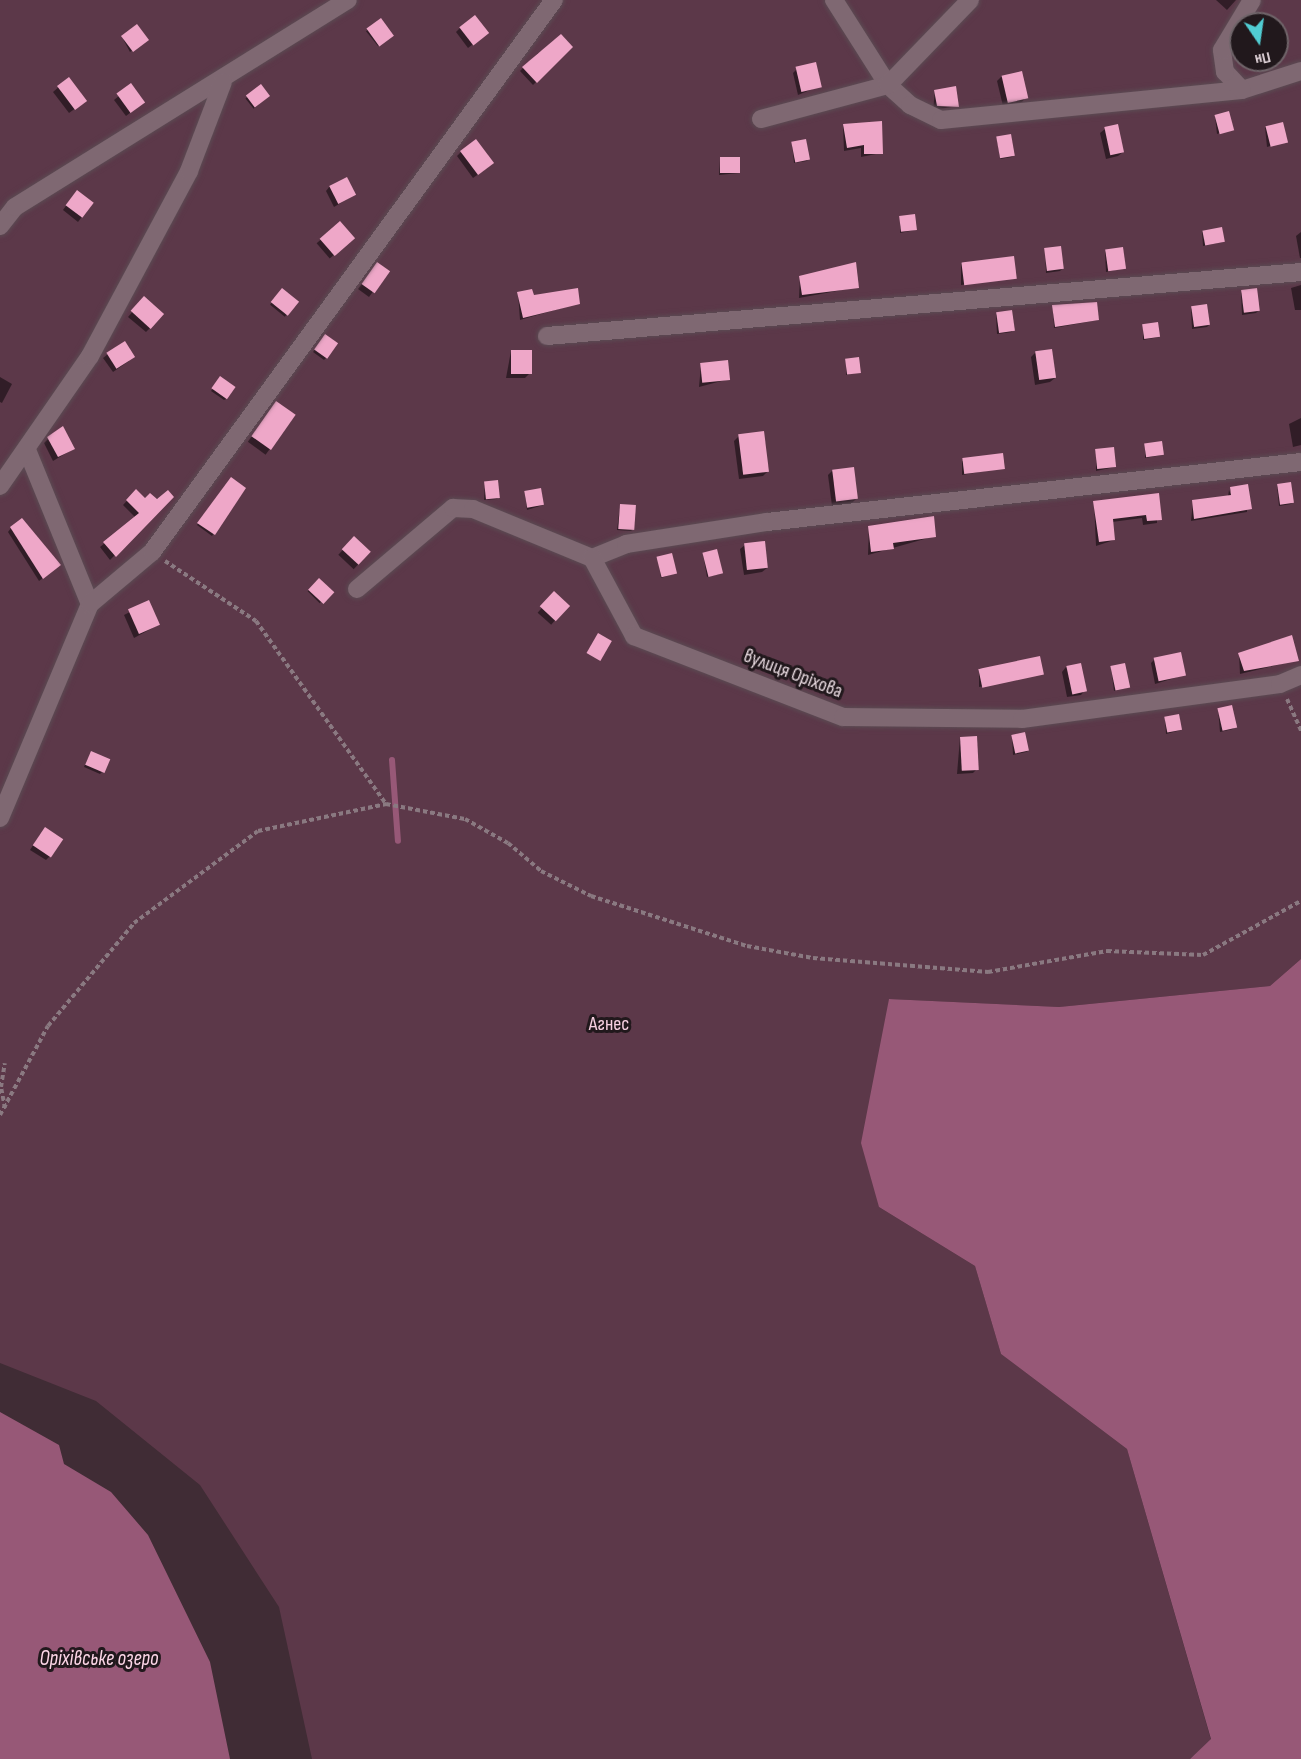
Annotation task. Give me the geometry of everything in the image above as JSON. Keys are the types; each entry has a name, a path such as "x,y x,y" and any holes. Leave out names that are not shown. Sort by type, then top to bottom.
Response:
{"lane":[{"path":"0,226 15,207 223,82 348,0"},
{"path":"0,818 90,604 152,552 554,0"},
{"path":"834,0 888,85 910,105 941,120 1242,90 1301,71"},
{"path":"761,119 888,85 970,0"},
{"path":"1242,90 1224,72 1222,50 1252,0"},
{"path":"0,486 90,356 189,171 223,82"},
{"path":"547,336 1301,272"},
{"path":"27,450 90,604"},
{"path":"357,589 453,508 473,509 592,558 626,544 767,522 1301,462"},
{"name":"вулиця Оріхова","path":"592,558 634,636 843,717 1022,719 1280,684 1301,675"}],"path":[{"path":"152,552 256,621 386,804"},
{"path":"1280,684 1301,731"},
{"path":"0,1115 48,1026 134,923 258,831 386,804 465,819 508,843 542,872 591,896 747,946 824,960 988,972 1107,951 1203,955 1301,901"},
{"path":"5,1063 0,1087 5,1109"}],"green space":[{"name":"Агнес","path":"0,0 1301,0 1301,959 1270,986 1059,1007 889,999 879,1207 975,1266 1001,1354 1127,1449 1211,1740 1190,1759 312,1759 279,1607 200,1485 96,1401 0,1363"}],"water":[{"path":"1301,959 1301,1759 1190,1759 1211,1739 1127,1449 1001,1354 975,1266 879,1207 861,1143 889,999 1059,1007 1270,986"},
{"name":"Оріхівське озеро","path":"0,1412 59,1445 64,1464 111,1492 148,1535 210,1662 230,1759 0,1759"}],"building":[{"path":"475,15 489,33 473,45 459,27"},
{"path":"381,18 394,36 379,46 366,29"},
{"path":"137,24 149,40 133,52 121,36"},
{"path":"561,34 573,47 537,83 522,67"},
{"path":"816,62 822,87 801,92 796,67"},
{"path":"1022,71 1028,98 1008,103 1002,76"},
{"path":"69,77 87,101 75,110 57,86"},
{"path":"131,83 145,102 131,113 116,94"},
{"path":"261,84 270,96 255,107 246,95"},
{"path":"956,86 959,107 937,106 934,90"},
{"path":"1229,111 1234,130 1220,134 1215,115"},
{"path":"882,121 883,154 864,154 864,145 847,148 843,124"},
{"path":"1283,122 1288,142 1271,147 1266,126"},
{"path":"1118,124 1124,152 1110,155 1104,127"},
{"path":"1011,134 1015,156 1000,158 996,137"},
{"path":"476,139 494,163 478,175 460,151"},
{"path":"806,139 810,160 795,162 791,142"},
{"path":"720,157 740,157 740,173 720,173"},
{"path":"347,177 356,195 338,204 329,186"},
{"path":"77,190 94,203 82,218 66,205"},
{"path":"915,214 917,230 901,232 899,216"},
{"path":"340,221 355,238 335,256 320,239"},
{"path":"1222,227 1225,242 1205,246 1202,231"},
{"path":"1061,246 1064,269 1047,271 1044,248"},
{"path":"1123,247 1126,269 1108,271 1105,250"},
{"path":"1014,256 1017,279 964,285 961,262"},
{"path":"377,262 390,271 375,293 362,284"},
{"path":"856,262 859,288 802,295 799,276"},
{"path":"282,288 299,302 288,316 271,302"},
{"path":"578,288 580,304 523,318 517,292 532,289 534,295"},
{"path":"1257,288 1260,311 1244,313 1241,290"},
{"path":"144,296 164,314 151,329 131,311"},
{"path":"1097,302 1099,320 1055,327 1052,305"},
{"path":"1207,304 1210,325 1194,327 1191,306"},
{"path":"1012,310 1015,331 999,333 996,312"},
{"path":"1158,322 1160,337 1144,339 1142,324"},
{"path":"325,334 338,343 327,359 314,350"},
{"path":"125,341 135,357 116,369 106,353"},
{"path":"1052,349 1056,378 1039,380 1035,351"},
{"path":"511,350 532,350 532,374 511,374"},
{"path":"859,357 861,373 847,375 845,359"},
{"path":"728,360 730,380 702,383 700,363"},
{"path":"220,376 236,387 227,399 211,388"},
{"path":"276,401 296,415 271,450 251,436"},
{"path":"63,426 75,449 58,457 47,437"},
{"path":"764,431 769,472 743,475 738,434"},
{"path":"1162,441 1164,455 1146,457 1144,444"},
{"path":"1114,447 1116,467 1097,469 1095,449"},
{"path":"1003,453 1005,469 964,474 962,458"},
{"path":"854,467 858,499 836,501 832,470"},
{"path":"231,477 246,488 215,535 197,523"},
{"path":"498,480 500,498 486,499 484,481"},
{"path":"1291,482 1294,503 1280,505 1277,484"},
{"path":"1248,484 1252,509 1194,519 1192,500 1231,495 1230,487"},
{"path":"541,488 544,505 527,508 524,491"},
{"path":"136,489 145,498 150,493 157,499 168,490 174,497 116,557 103,542 139,513 126,500"},
{"path":"1159,493 1162,520 1147,521 1146,515 1113,519 1115,540 1099,542 1093,501"},
{"path":"620,504 636,505 634,530 618,529"},
{"path":"934,516 936,537 893,543 894,549 871,552 868,526"},
{"path":"22,518 61,565 43,579 10,527"},
{"path":"354,536 371,552 359,565 342,549"},
{"path":"765,541 768,568 747,570 744,543"},
{"path":"717,549 723,573 708,577 702,553"},
{"path":"672,553 677,573 662,577 656,557"},
{"path":"319,578 334,592 323,604 308,590"},
{"path":"554,591 570,606 556,621 540,606"},
{"path":"149,600 160,625 139,634 128,609"},
{"path":"598,633 612,641 600,661 586,653"},
{"path":"1292,635 1299,661 1244,671 1238,653"},
{"path":"1181,652 1186,675 1159,681 1154,658"},
{"path":"1040,656 1044,675 982,688 978,669"},
{"path":"1081,663 1087,691 1072,694 1066,666"},
{"path":"1125,663 1130,687 1116,691 1110,666"},
{"path":"1232,705 1237,727 1223,731 1217,708"},
{"path":"1179,714 1182,730 1167,733 1164,717"},
{"path":"1025,732 1029,751 1015,753 1011,735"},
{"path":"977,736 979,770 962,771 960,737"},
{"path":"91,751 110,759 104,773 85,765"},
{"path":"45,827 63,839 51,858 33,845"}],"waterway":[{"path":"392,760 398,841"}]}
